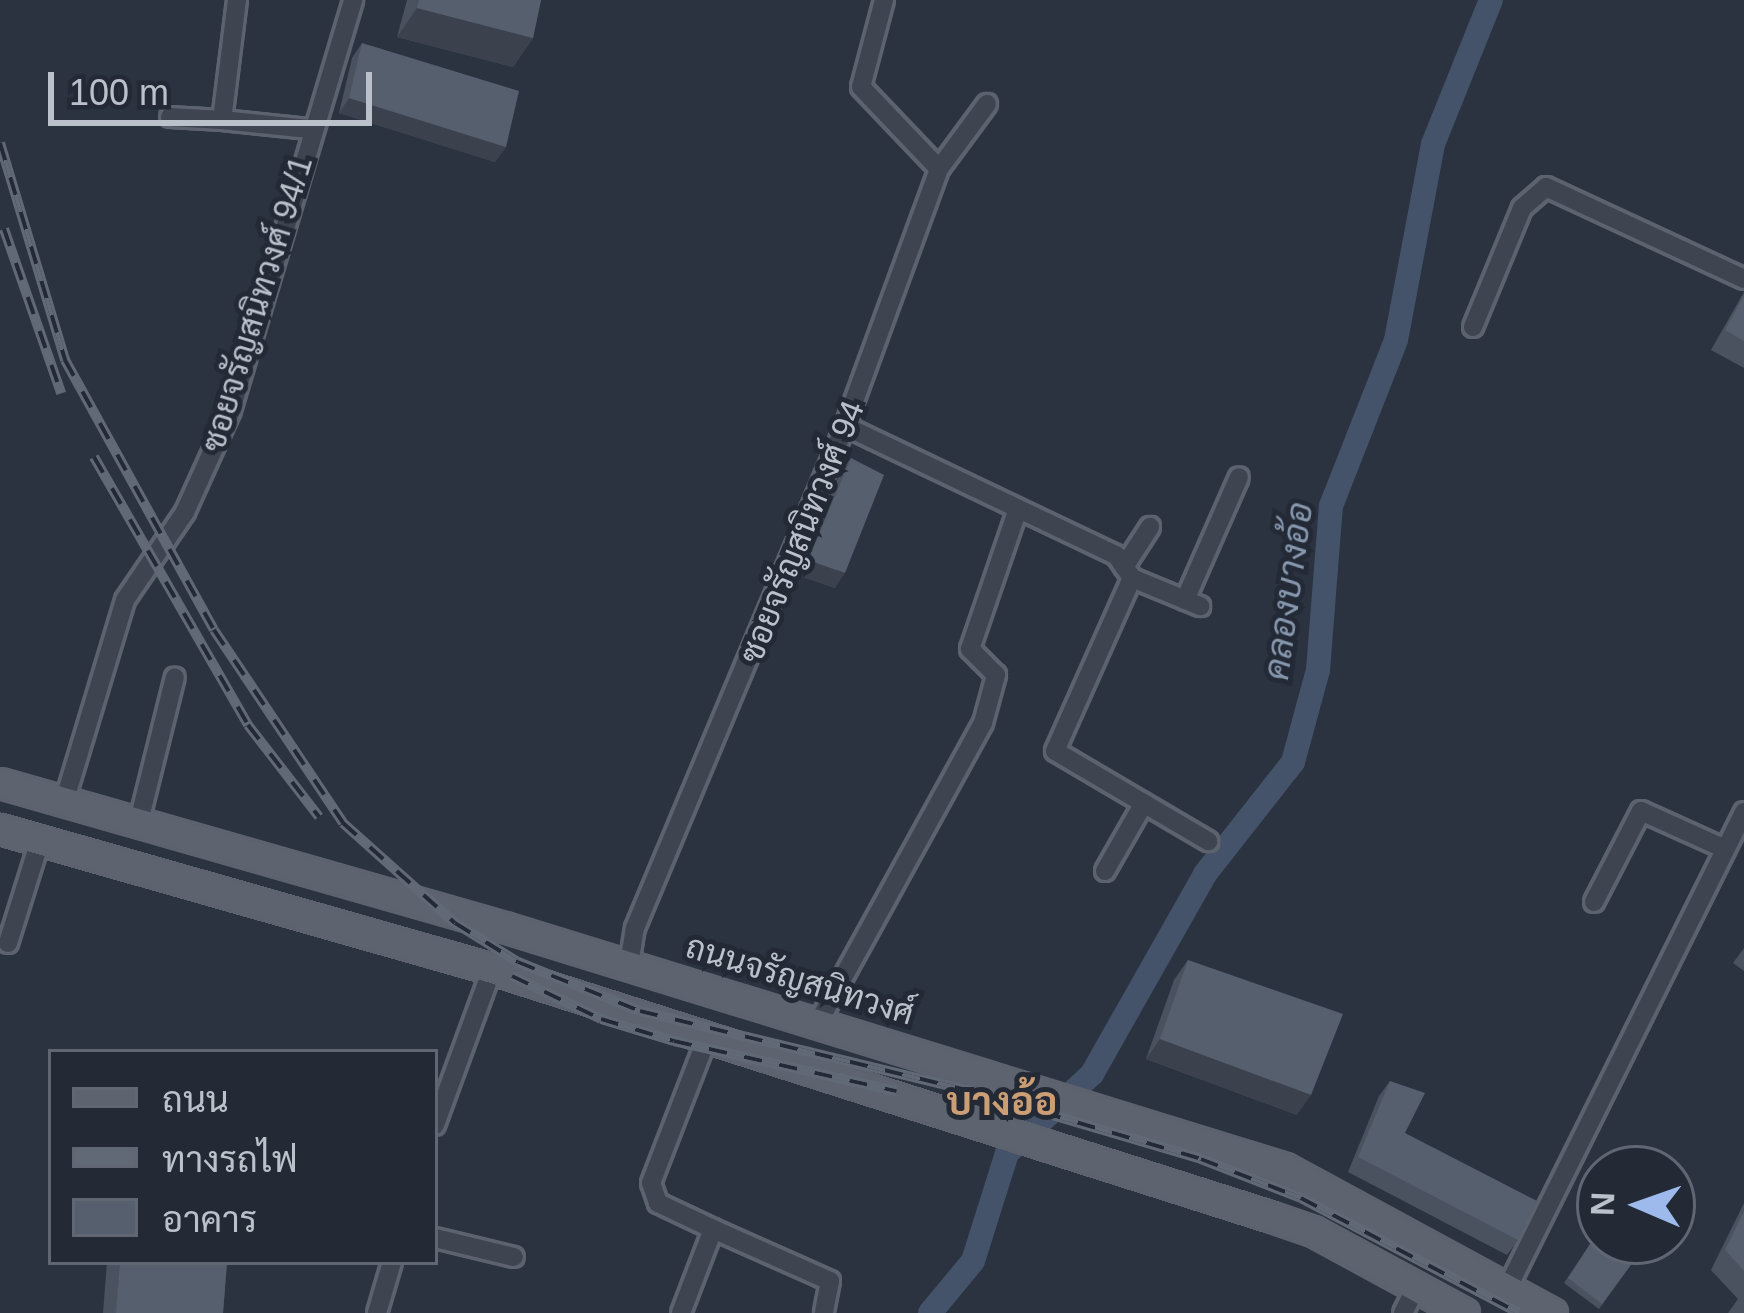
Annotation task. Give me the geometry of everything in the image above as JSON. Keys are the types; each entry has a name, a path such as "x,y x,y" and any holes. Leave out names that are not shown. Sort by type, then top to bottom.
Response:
{"main road":[{"name":"ถนนจรัญสนิทวงศ์","path":"0,783 725,994 1043,1091 1324,1184 1552,1313"},
{"path":"0,829 492,969 1313,1231 1464,1313"},
{"path":"616,1008 629,965"},
{"path":"707,1037 725,994"}],"street":[{"path":"222,119 237,0"},
{"name":"ซอยจรัญสนิทวงศ์ 94/1","path":"64,799 120,613 185,512 231,410 309,129 353,0"},
{"path":"884,0 861,87 939,170"},
{"name":"ซอยจรัญสนิทวงศ์ 94","path":"629,965 635,928 845,426 939,170 987,104"},
{"path":"170,117 309,129"},
{"path":"1473,328 1522,208 1546,187 1744,279"},
{"path":"845,426 1116,555 1128,573 1192,603 1239,477"},
{"path":"818,1023 983,723 996,675 970,649 1018,508"},
{"path":"1150,527 1055,751 1208,841"},
{"path":"139,821 175,677"},
{"path":"1105,871 1144,803"},
{"path":"1594,902 1641,811 1725,849"},
{"path":"1509,1285 1744,812"},
{"path":"8,943 40,838"},
{"path":"438,1118 492,969"},
{"path":"707,1037 651,1194 713,1229 830,1280 824,1313"},
{"path":"681,1313 713,1229"},
{"path":"438,1239 514,1256"},
{"path":"377,1313 391,1265"},
{"path":"1403,1313 1416,1287"}],"building":[{"path":"419,0 541,0 533,38 417,8"},
{"path":"362,43 519,91 506,147 349,98"},
{"path":"1744,295 1744,341 1725,330"},
{"path":"851,458 884,475 845,573 808,560"},
{"path":"1188,960 1343,1014 1311,1095 1160,1039"},
{"path":"1390,1081 1425,1093 1405,1133 1537,1201 1518,1240 1358,1157"},
{"path":"1744,1211 1744,1271 1725,1250"},
{"path":"120,1265 227,1265 223,1313 116,1313"},
{"path":"1576,1265 1631,1265 1602,1304 1568,1278"}],"waterway":[{"name":"คลองบางอ้อ","path":"930,1313 973,1261 1007,1153 1092,1074 1205,874 1293,762 1318,670 1331,506 1396,340 1433,144 1491,0"}],"railway":[{"path":"0,143 65,360 214,630 343,823 455,923 518,962 640,1011 974,1092 1201,1159 1301,1198 1519,1313"},
{"path":"4,229 61,393"},
{"path":"94,457 248,725 319,817"},
{"path":"512,976 601,1019 674,1041 896,1091"}],"district":[{"name":"บางอ้อ","path":"1002,1102"}]}
